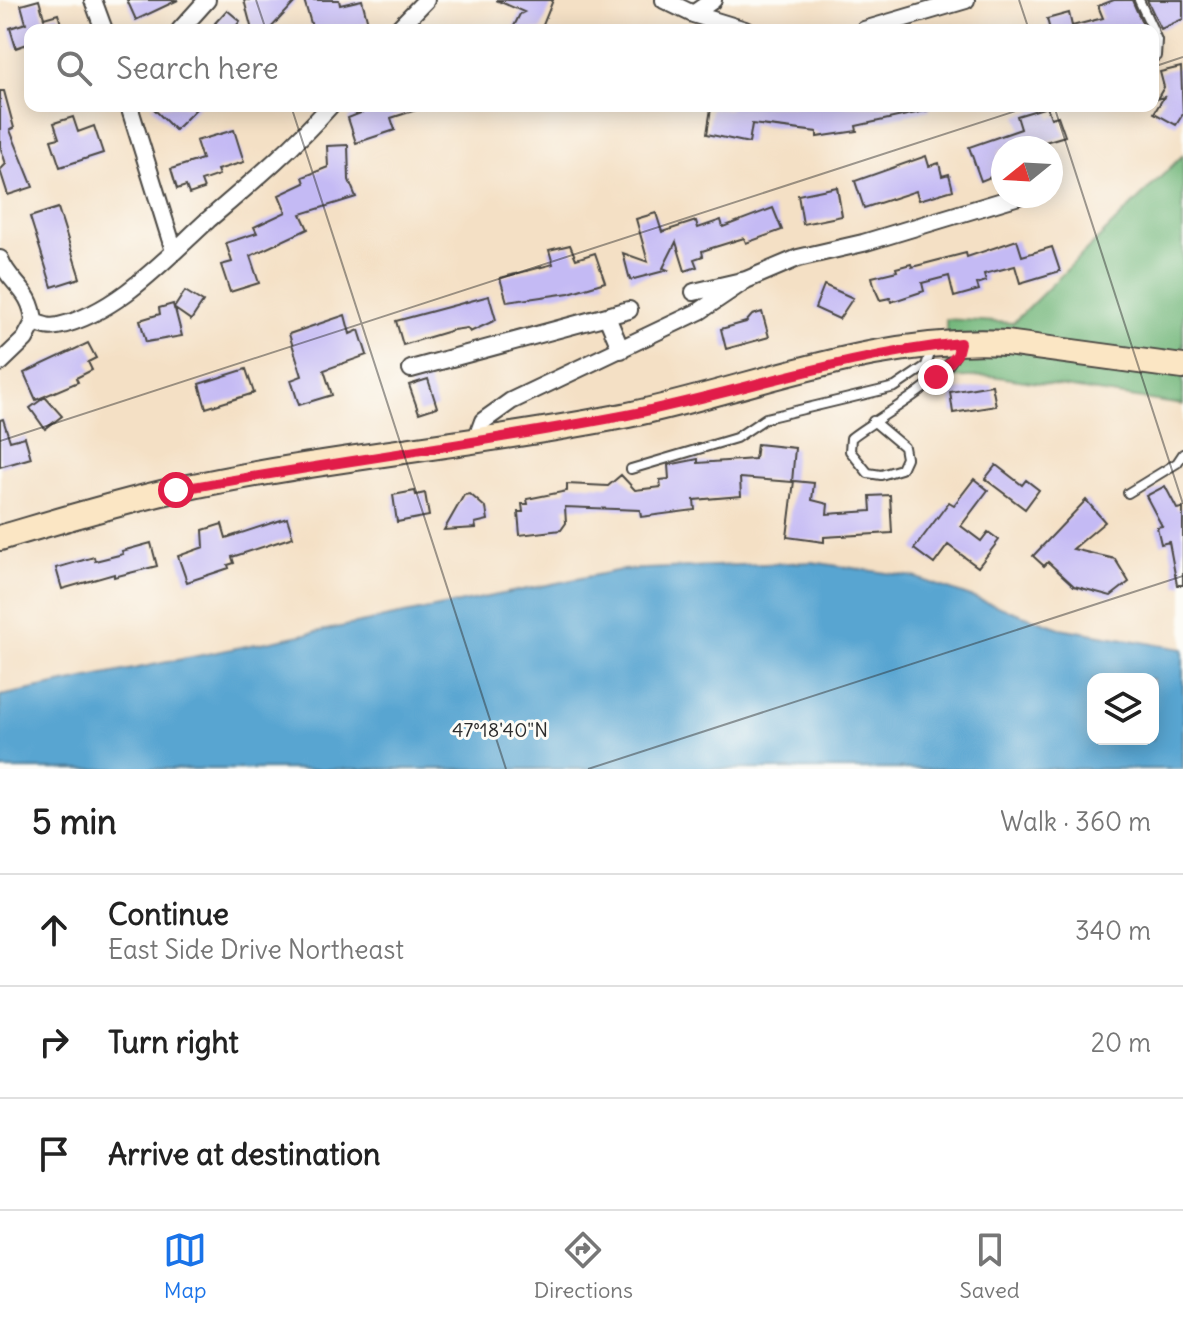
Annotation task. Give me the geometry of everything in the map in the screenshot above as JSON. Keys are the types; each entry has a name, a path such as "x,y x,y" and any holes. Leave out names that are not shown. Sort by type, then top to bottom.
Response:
{"main road":[{"path":"0,538 176,490 630,414 824,365 932,346 1006,343 1183,367"}],"street":[{"path":"93,0 102,24"},
{"path":"185,24 207,0"},
{"path":"403,24 426,0"},
{"path":"664,0 693,14 726,24"},
{"path":"693,14 713,0"},
{"path":"884,24 966,0"},
{"path":"131,112 174,251"},
{"path":"34,322 47,327 61,325 91,313 141,280 273,163 324,112"},
{"path":"694,292 746,280 798,258 863,243 991,204"},
{"path":"0,363 25,339 34,322 34,308 23,289 1,266"},
{"path":"476,440 488,415 729,295 746,280"},
{"path":"411,369 629,310"},
{"path":"607,317 621,350"}],"lane":[{"path":"1139,0 1150,24"},
{"path":"873,421 904,447 906,458 901,469 881,475 868,473 855,462 850,451 851,438 873,421 936,377 957,355 960,343"},
{"path":"631,469 736,438 766,418 895,387 926,366 932,346"},
{"path":"1128,493 1177,463 1183,454"}],"green space":[{"path":"1183,155 1183,405 992,376 946,378 946,319 1013,323"}],"water":[{"path":"812,562 914,577 1060,628 1183,649 1183,769 0,769 0,696 621,570"}],"building":[{"path":"39,0 44,18 58,14 61,24 24,24 24,45 16,48 10,28 26,23 21,5"},
{"path":"127,0 178,0 136,20"},
{"path":"244,0 297,0 275,24 250,24"},
{"path":"304,0 339,0 340,5 362,0 368,23 365,24 311,24"},
{"path":"496,0 553,0 543,24 515,24 524,12"},
{"path":"1114,0 1132,0 1143,24 1080,24 1103,18 1098,6"},
{"path":"1147,0 1183,0 1183,19 1161,29"},
{"path":"227,10 240,21 238,24 215,23"},
{"path":"1069,13 1072,24 1048,24 1047,19"},
{"path":"1181,67 1183,114 1176,125 1154,113 1159,112 1164,97 1159,98 1164,87 1160,72"},
{"path":"0,91 4,91 14,128 10,130 33,187 8,195 0,170 6,164 0,146"},
{"path":"157,112 193,112 175,130"},
{"path":"363,112 410,112 391,118 395,130 356,143 348,118"},
{"path":"710,112 921,112 856,126 857,131 817,137 817,132 752,124 749,143 707,134"},
{"path":"1049,112 1051,118 1058,116 1065,136 1001,136 1021,129 1017,116"},
{"path":"73,117 78,132 94,126 103,153 60,167 51,140 59,138 54,123"},
{"path":"234,130 244,162 217,170 219,175 201,181 204,189 189,194 186,186 177,189 171,169 202,159 196,141"},
{"path":"991,139 991,177 981,181 969,147"},
{"path":"348,145 349,180 356,197 301,214 308,229 250,256 259,283 230,292 221,265 232,262 226,243 257,233 254,227 286,212 279,195 305,183 303,177 328,167 327,146"},
{"path":"926,156 929,166 939,163 942,176 949,174 953,190 919,200 916,191 864,208 855,181"},
{"path":"837,187 842,216 803,224 798,195"},
{"path":"58,208 80,278 52,287 30,217"},
{"path":"773,208 782,230 746,243 744,238 702,251 703,256 694,259 697,267 685,271 676,242 663,268 668,270 630,280 623,253 648,262 636,219 656,213 662,232 696,221 698,228 721,220 723,227"},
{"path":"1017,240 1022,256 1052,247 1060,271 1020,283 1015,266 984,274 986,281 977,284 979,290 954,297 949,276 922,283 924,291 891,302 890,298 880,300 875,289 872,277 897,271 896,268 966,253 967,257"},
{"path":"570,245 576,259 595,253 605,282 569,293 507,302 500,278 553,264 549,250"},
{"path":"824,285 853,298 839,319 815,308"},
{"path":"185,291 203,302 191,320 175,309 182,336 146,342 140,320 160,314 159,308 173,304 174,308"},
{"path":"489,296 496,320 470,332 467,328 453,330 403,345 396,321"},
{"path":"762,312 769,337 726,349 721,329 746,322 752,315"},
{"path":"345,315 350,334 359,330 367,355 324,370 332,395 299,405 291,380 302,376 289,334"},
{"path":"88,343 96,358 88,362 92,370 76,378 78,382 36,400 24,373"},
{"path":"246,369 254,393 206,408 199,384"},
{"path":"428,379 437,407 419,413 409,385"},
{"path":"992,385 996,406 953,413 950,392"},
{"path":"45,397 62,416 45,429 30,408"},
{"path":"3,419 10,441 25,437 31,458 0,467 0,420"},
{"path":"757,444 795,448 792,482 740,478 741,496 694,500 695,510 641,517 640,510 565,507 566,523 561,530 520,535 518,512 523,512 522,504 528,504 527,499 567,491 567,484 608,486 621,475 635,490 661,487 660,480 669,479 668,465 698,459 698,463 755,459"},
{"path":"996,465 1022,485 1026,480 1039,490 1025,509 985,479"},
{"path":"974,479 988,490 961,526 981,541 988,532 999,540 978,567 948,545 934,564 914,549 949,502 954,505"},
{"path":"794,481 814,483 812,500 828,504 827,514 871,511 870,496 890,495 892,533 824,537 824,542 787,537"},
{"path":"1165,486 1177,509 1183,508 1183,585 1177,585 1169,542 1161,544 1157,527 1162,526 1146,496"},
{"path":"415,491 416,495 425,493 429,516 397,522 393,495"},
{"path":"470,494 486,508 488,520 475,523 476,528 444,530 464,495"},
{"path":"1086,500 1105,522 1073,549 1115,559 1129,582 1111,596 1074,586 1048,562 1044,566 1033,556"},
{"path":"287,518 293,537 232,557 234,563 228,565 229,568 187,582 178,556 204,547 203,530 222,524 226,538"},
{"path":"151,543 157,566 62,589 56,568 94,557 95,561 123,554 122,551"}],"route":[{"path":"176,490 630,414 869,355 960,343 957,355 936,377"}]}
